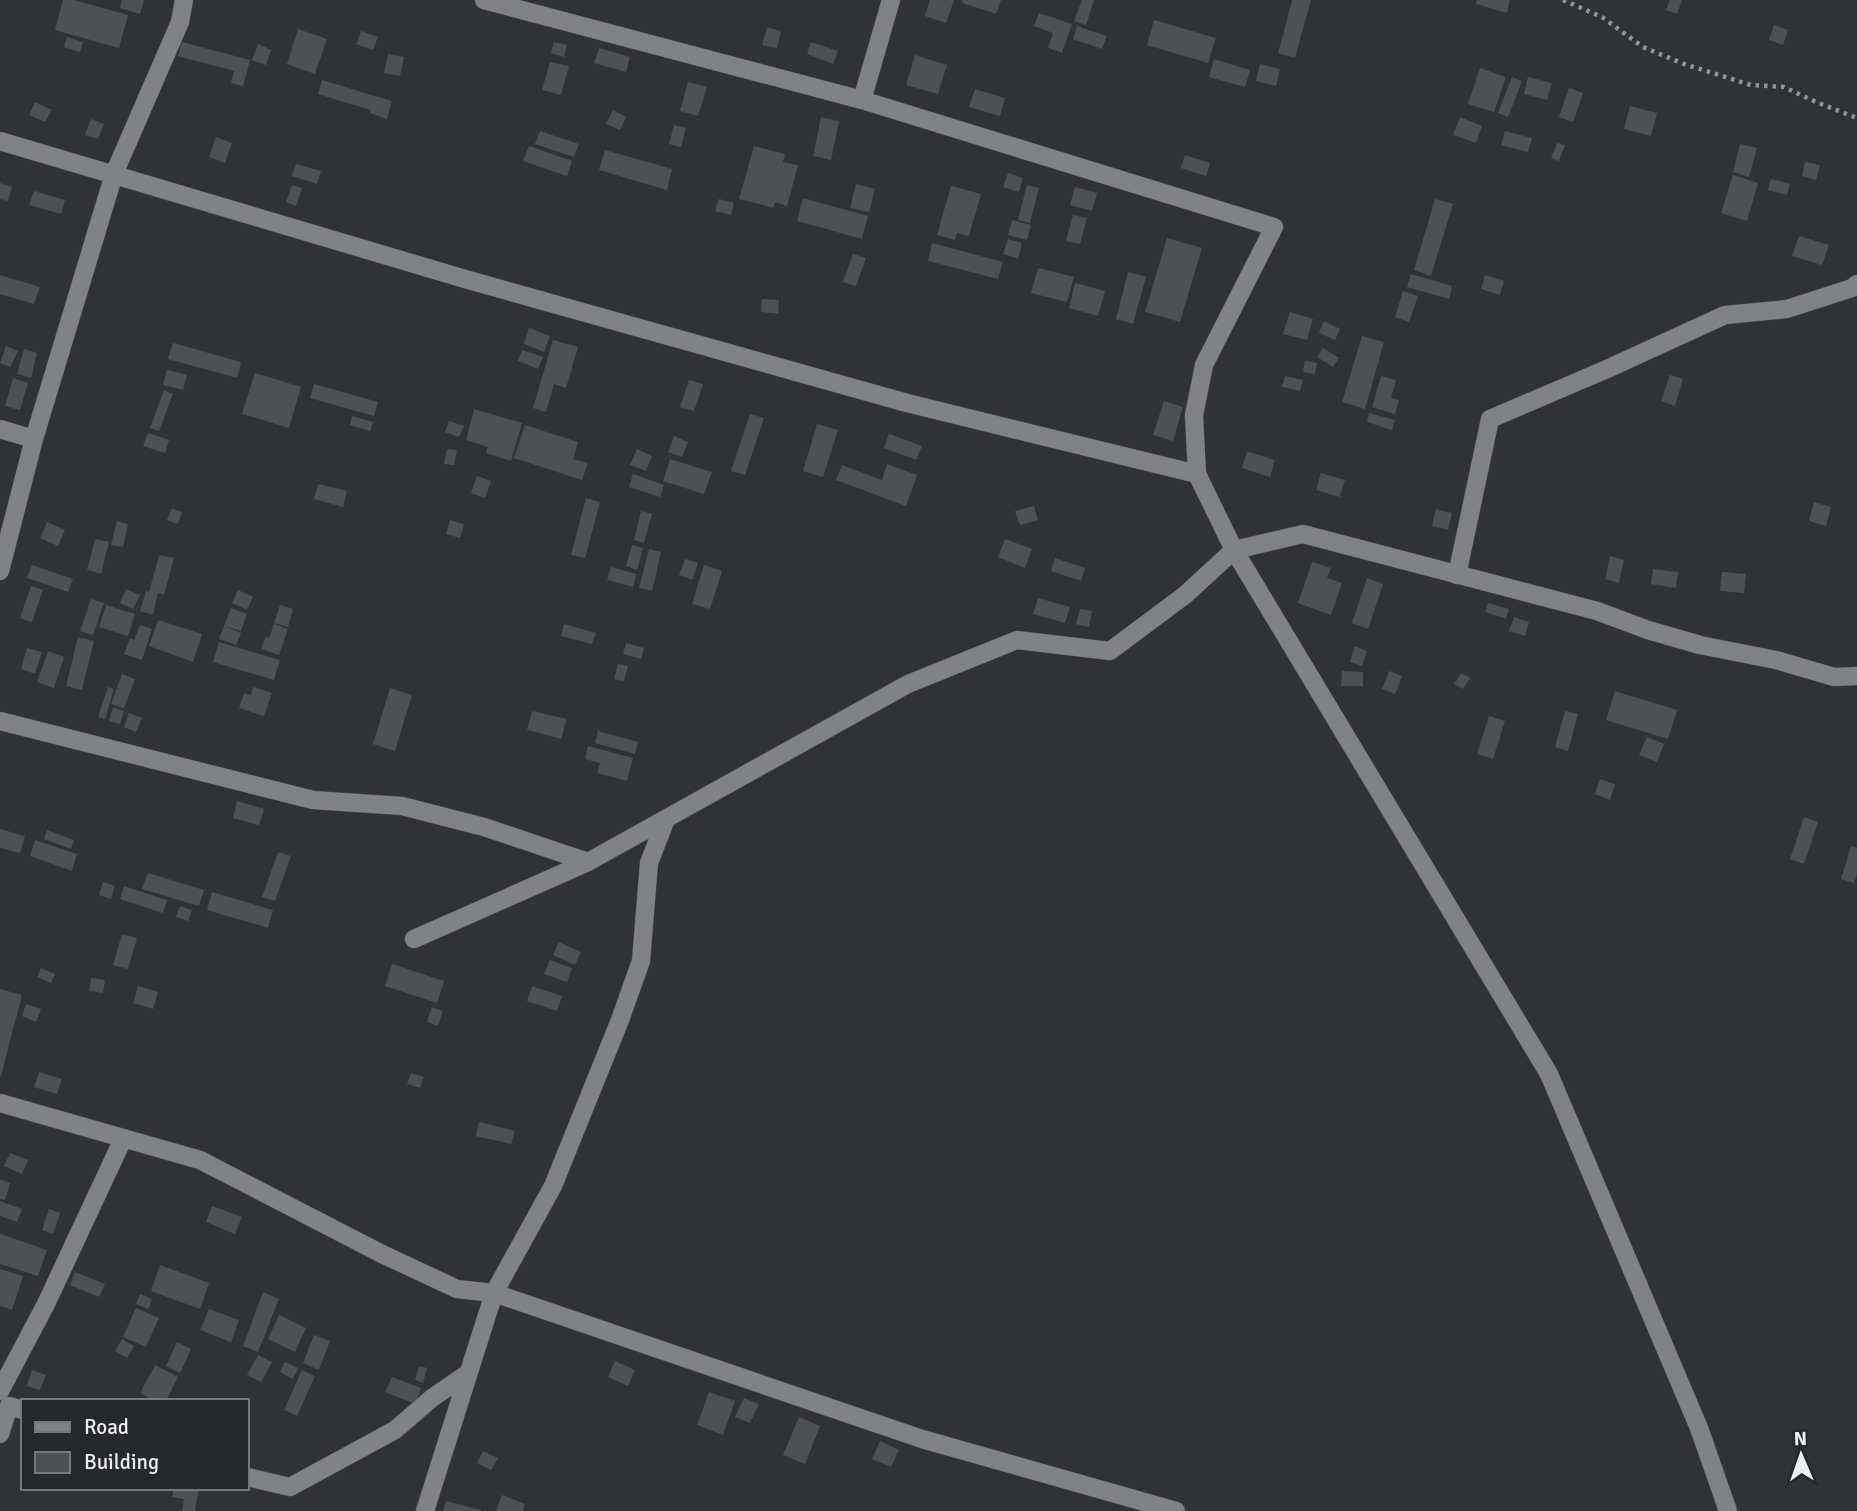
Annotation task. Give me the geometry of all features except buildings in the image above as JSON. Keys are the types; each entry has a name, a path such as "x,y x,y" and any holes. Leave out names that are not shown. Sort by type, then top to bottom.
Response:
{"street":[{"path":"0,571 34,439 114,174 180,22 184,0"},
{"path":"484,0 862,100 1275,227 1203,365 1194,415 1197,474 1234,550 1549,1074 1699,1428 1728,1511"},
{"path":"862,100 891,0"},
{"path":"0,141 478,283 880,395 1197,474"},
{"path":"1457,575 1490,419 1608,369 1725,314 1787,309 1857,284"},
{"path":"0,429 34,439"},
{"path":"414,939 588,862 908,684 1017,640 1110,651 1185,594 1234,550 1303,534 1597,611 1700,645 1776,660 1834,677 1857,676"},
{"path":"0,721 313,800 402,806 484,827 588,862"},
{"path":"425,1511 494,1293 554,1186 641,961 649,863 666,819"},
{"path":"0,1103 200,1160 382,1254 457,1289 494,1293 922,1439 1176,1511"},
{"path":"0,1434 8,1403 46,1304 123,1139"},
{"path":"248,1477 290,1487 395,1430 432,1398 467,1374"}],"path":[{"path":"1563,0 1602,17 1643,47 1684,64 1751,85 1784,86 1857,118"}]}
